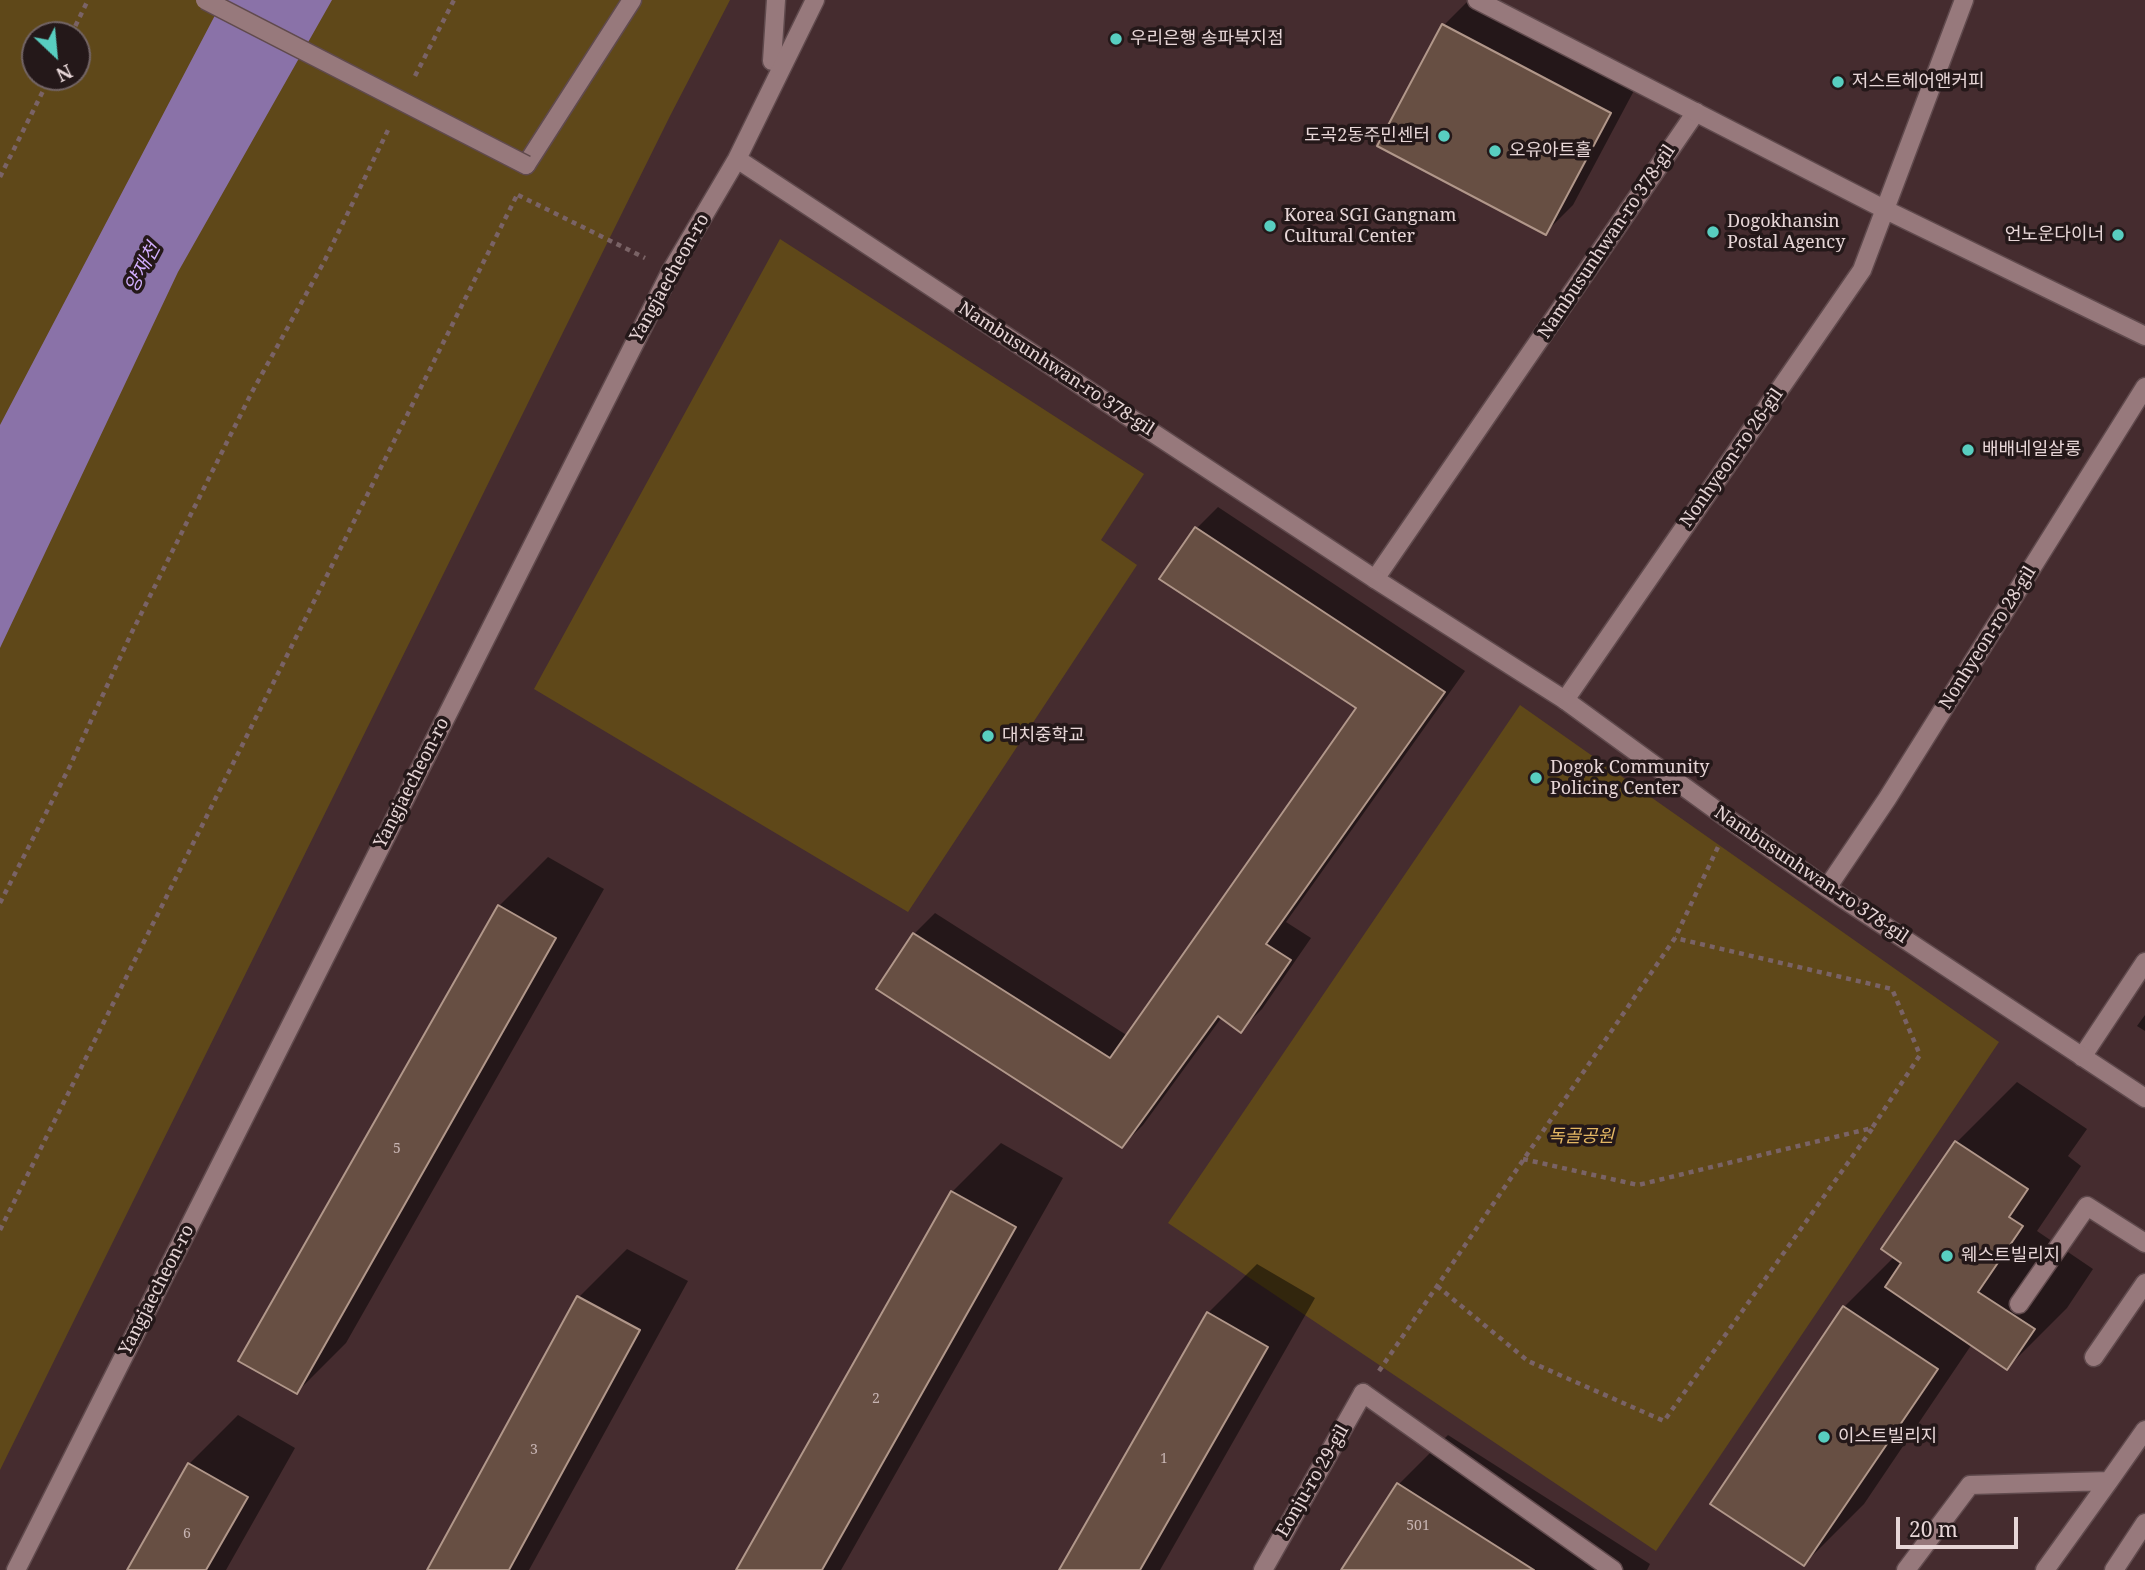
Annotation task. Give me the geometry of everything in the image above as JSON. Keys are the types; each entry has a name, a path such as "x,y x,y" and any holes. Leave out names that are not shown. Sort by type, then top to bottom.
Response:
{"street":[{"path":"205,0 526,165 632,0"},
{"path":"772,61 776,0"},
{"name":"Yangjaecheon-ro","path":"16,1570 670,271 737,159 815,0"},
{"path":"1477,0 1886,210 2145,336"},
{"name":"Nonhyeon-ro 26-gil","path":"1565,700 1862,270 1964,0"},
{"name":"Nambusunhwan-ro 378-gil","path":"1375,579 1696,112"},
{"name":"Nambusunhwan-ro 378-gil","path":"737,159 1375,579 1565,700 1827,888 2145,1098"},
{"name":"Nonhyeon-ro 28-gil","path":"1827,888 1894,787 2145,387"},
{"path":"2082,1057 2145,962"},
{"path":"2020,1304 2087,1206 2145,1243"},
{"path":"2094,1357 2145,1283"},
{"path":"1363,1393 1613,1570"},
{"name":"Eonju-ro 29-gil","path":"1263,1570 1363,1393"},
{"path":"2045,1570 2145,1430"},
{"path":"1906,1570 1970,1485 2109,1481"},
{"path":"2114,1570 2145,1523"}],"path":[{"path":"78,21 88,0"},
{"path":"411,83 454,0"},
{"path":"0,177 43,91"},
{"path":"0,902 70,766 131,634 252,392 325,260 394,118"},
{"path":"0,1230 518,195 670,271"},
{"path":"1363,1393 1675,938 1731,821"},
{"path":"1437,1286 1528,1362 1664,1421 1872,1128 1920,1055 1892,989 1675,938"},
{"path":"1523,1160 1638,1185 1872,1128"}],"green space":[{"path":"0,0 730,0 670,116 0,1470"},
{"path":"780,239 1144,474 1101,540 1137,565 908,912 534,689"},
{"name":"독골공원","path":"1520,705 1999,1042 1656,1551 1168,1223"}],"water":[{"name":"양재천","path":"223,0 332,0 178,272 0,648 0,425"}],"building":[{"path":"1442,24 1611,113 1546,235 1377,146"},
{"path":"1195,527 1445,692 1266,944 1291,960 1241,1033 1218,1016 1122,1148 876,989 913,933 1110,1058 1356,708 1159,579"},
{"path":"498,905 556,938 297,1394 238,1361"},
{"name":"웨스트빌리지","path":"1955,1141 2028,1189 2009,1217 2023,1226 1978,1292 2035,1329 2007,1370 1885,1287 1901,1263 1881,1249"},
{"path":"951,1191 1016,1227 822,1570 736,1570"},
{"path":"577,1296 640,1330 509,1570 427,1570"},
{"name":"이스트빌리지","path":"1843,1306 1938,1369 1804,1566 1710,1504"},
{"path":"1207,1312 1268,1347 1140,1570 1059,1570"},
{"path":"188,1463 248,1497 206,1570 127,1570"},
{"path":"1397,1483 1534,1570 1341,1570"}],"place":[{"name":"우리은행 송파북지점","path":"1116,39"},
{"name":"저스트헤어앤커피","path":"1838,82"},
{"name":"도곡2동주민센터","path":"1444,136"},
{"name":"오유아트홀","path":"1495,151"},
{"name":"Korea SGI Gangnam Cultural Center","path":"1270,226"},
{"name":"Dogokhansin Postal Agency","path":"1713,232"},
{"name":"언노운다이너","path":"2118,235"},
{"name":"배배네일살롱","path":"1968,450"},
{"name":"대치중학교","path":"988,736"},
{"name":"Dogok Community Policing Center","path":"1536,778"},
{"name":"웨스트빌리지","path":"1947,1256"},
{"name":"이스트빌리지","path":"1824,1437"}]}
